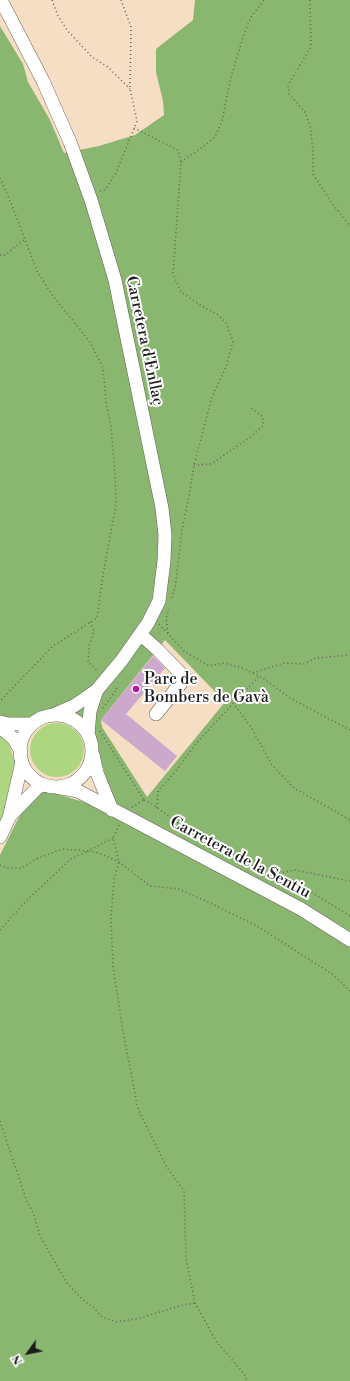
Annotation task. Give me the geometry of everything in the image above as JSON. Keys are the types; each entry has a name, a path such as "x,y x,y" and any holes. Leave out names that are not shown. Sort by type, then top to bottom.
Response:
{"street":[{"name":"Carretera d'Enllaç","path":"1,0 4,12 43,82 70,142 89,195 115,280 162,508 165,535 159,601 144,629 122,660 97,690 74,706 53,715"},
{"path":"144,629 158,650 184,678 156,714"},
{"name":"Carretera d'Enllaç","path":"93,730 90,711 97,690"},
{"path":"0,837 9,818 21,757 22,742 26,732 32,724 42,718 53,715 64,716 93,730 91,743 92,752 97,773 112,810"},
{"path":"0,722 8,724 32,724"},
{"path":"0,727 14,739 27,772 35,780 50,786"},
{"path":"9,818 38,787 67,785 81,777 85,773 90,763 92,752"},
{"name":"Carretera de la Sentiu","path":"50,786 78,791 301,909 350,940"}],"path":[{"path":"52,0 58,16 67,30 92,57 108,68 130,89"},
{"path":"89,195 106,189 116,173 137,121 130,89 131,27 121,0"},
{"path":"181,162 215,137 222,121 231,77 244,34 252,17 264,0"},
{"path":"310,0 311,47 288,85 289,94 305,112 311,129 313,174 329,199 350,225"},
{"path":"134,128 178,150 181,162 173,274 181,292 218,315 226,323 233,341 226,367 212,398 194,465 182,530 175,588 171,600"},
{"path":"0,178 37,271 53,296 90,342 103,368 106,402 111,427 116,504 97,618 53,646 0,701"},
{"path":"0,255 6,255 25,239"},
{"path":"194,465 211,464 249,438 263,426 263,417 251,408"},
{"path":"168,633 166,619 169,606"},
{"path":"90,622 94,631 89,646 88,662 100,673"},
{"path":"144,629 159,624 186,652 209,666 224,664 245,669 259,676 290,698 350,730"},
{"path":"252,673 284,663 304,664 316,658 350,655"},
{"path":"157,808 158,791 175,772 199,740 259,676"},
{"path":"101,711 117,689 113,685"},
{"path":"233,703 251,727 272,765 294,788 350,820"},
{"path":"93,730 144,800 193,834 244,861 303,887 350,916"},
{"path":"0,930 26,901 71,859 113,838 124,816"},
{"path":"113,838 119,862 114,879 111,918 113,967 124,1038 138,1109 166,1166 184,1191 186,1258 195,1303 216,1342 245,1375 247,1381"},
{"path":"0,865 8,868 22,868 36,859 62,849 99,853 119,862 150,886 179,889 257,926 332,974 350,991"},
{"path":"275,874 295,870 350,881"},
{"path":"0,1121 27,1202 33,1212 40,1236 67,1283 82,1300 93,1307 102,1318 117,1322 140,1318 183,1305 195,1303"}],"green space":[{"path":"195,0 350,0 350,1381 0,1381 0,855 20,815 43,790 84,802 116,816 103,767 69,706 32,718 9,718 0,715 0,26 23,64 28,82 50,120 64,153 99,146 135,135 164,115 163,101 156,72 156,49 193,20","holes":["165,640 225,702 147,797 102,727 101,720"]},
{"path":"52,723 62,723 72,727 80,735 84,745 84,755 80,765 72,773 62,777 52,777 42,773 34,765 30,755 30,745 34,735 42,727"},
{"path":"0,735 9,743 16,767 13,791 0,824"}],"building":[{"name":"Parc de Bombers de Gavà","path":"153,656 165,668 126,714 177,756 165,771 101,720"}],"place":[{"name":"Parc de Bombers de Gavà","path":"136,689"}]}
